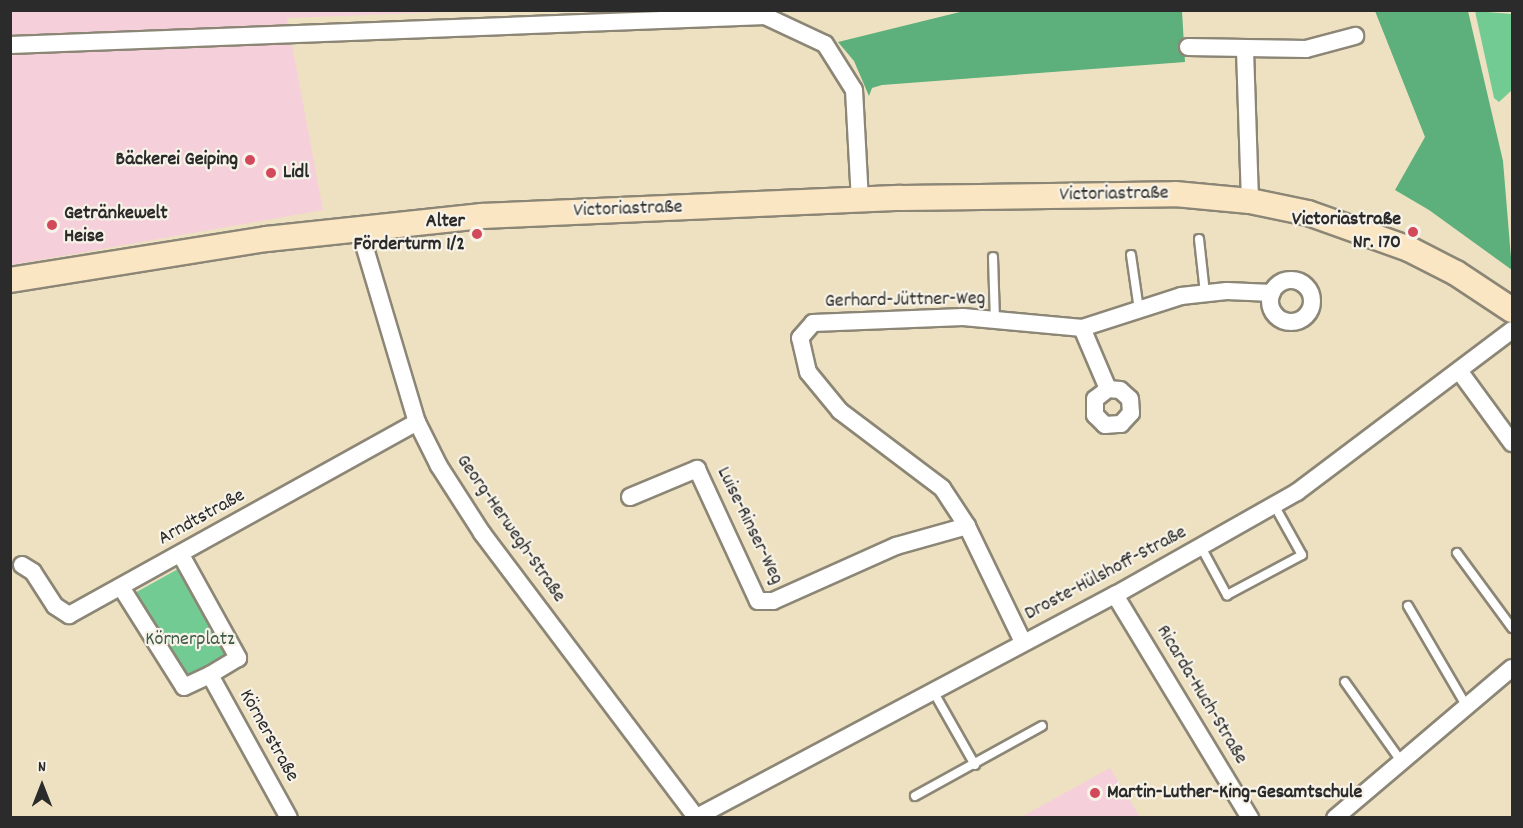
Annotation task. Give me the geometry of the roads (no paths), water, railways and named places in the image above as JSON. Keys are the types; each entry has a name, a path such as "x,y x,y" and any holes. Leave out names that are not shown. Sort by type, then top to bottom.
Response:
{"main road":[{"name":"Victoriastraße","path":"10,280 359,228 482,216 860,200 1175,194 1250,201 1308,213 1409,249 1456,273 1512,310"}],"street":[{"path":"10,45 689,14 765,16 825,44 854,90 860,200"},
{"path":"1188,47 1245,50 1306,49 1355,36"},
{"path":"1245,50 1250,201"},
{"name":"Georg-Herwegh-Straße","path":"359,228 417,422 482,533 696,817"},
{"name":"Gerhard-Jüttner-Weg","path":"1023,642 966,526 942,488 840,411 808,372 800,338 813,323 963,317 1082,328 1205,293 1272,293"},
{"path":"1082,328 1108,389"},
{"name":"Droste-Hülshoff-Straße","path":"696,817 1115,595 1274,505 1460,372 1512,330"},
{"path":"1460,372 1512,443"},
{"name":"Arndtstraße","path":"22,565 33,572 55,606 69,615 181,555 417,422"},
{"name":"Luise-Rinser-Weg","path":"630,497 697,469 758,601 773,601 896,546 966,526"},
{"path":"121,587 184,687 210,675 238,658 181,555"},
{"name":"Ricarda-Huch-Straße","path":"1115,595 1250,818"},
{"path":"1335,818 1512,668"},
{"name":"Körnerstraße","path":"210,675 290,818"}],"lane":[{"path":"1199,239 1205,293"},
{"path":"1131,255 1139,310"},
{"path":"993,257 995,320"},
{"path":"1201,547 1227,595 1302,555 1274,505"},
{"path":"1457,553 1512,628"},
{"path":"1408,606 1468,707"},
{"path":"1345,681 1401,761"},
{"path":"932,691 975,765"},
{"path":"915,796 975,765 1042,726"}],"place":[{"name":"Bäckerei Geiping","path":"250,160"},
{"name":"Lidl","path":"271,173"},
{"name":"Getränkewelt Heise","path":"52,225"},
{"name":"Victoriastraße Nr. 170","path":"1413,232"},
{"name":"Alter Förderturm 1/2","path":"477,234"},
{"name":"Martin-Luther-King-Gesamtschule","path":"1095,793"}],"park label":[{"name":"Körnerplatz","path":"190,640"}]}
